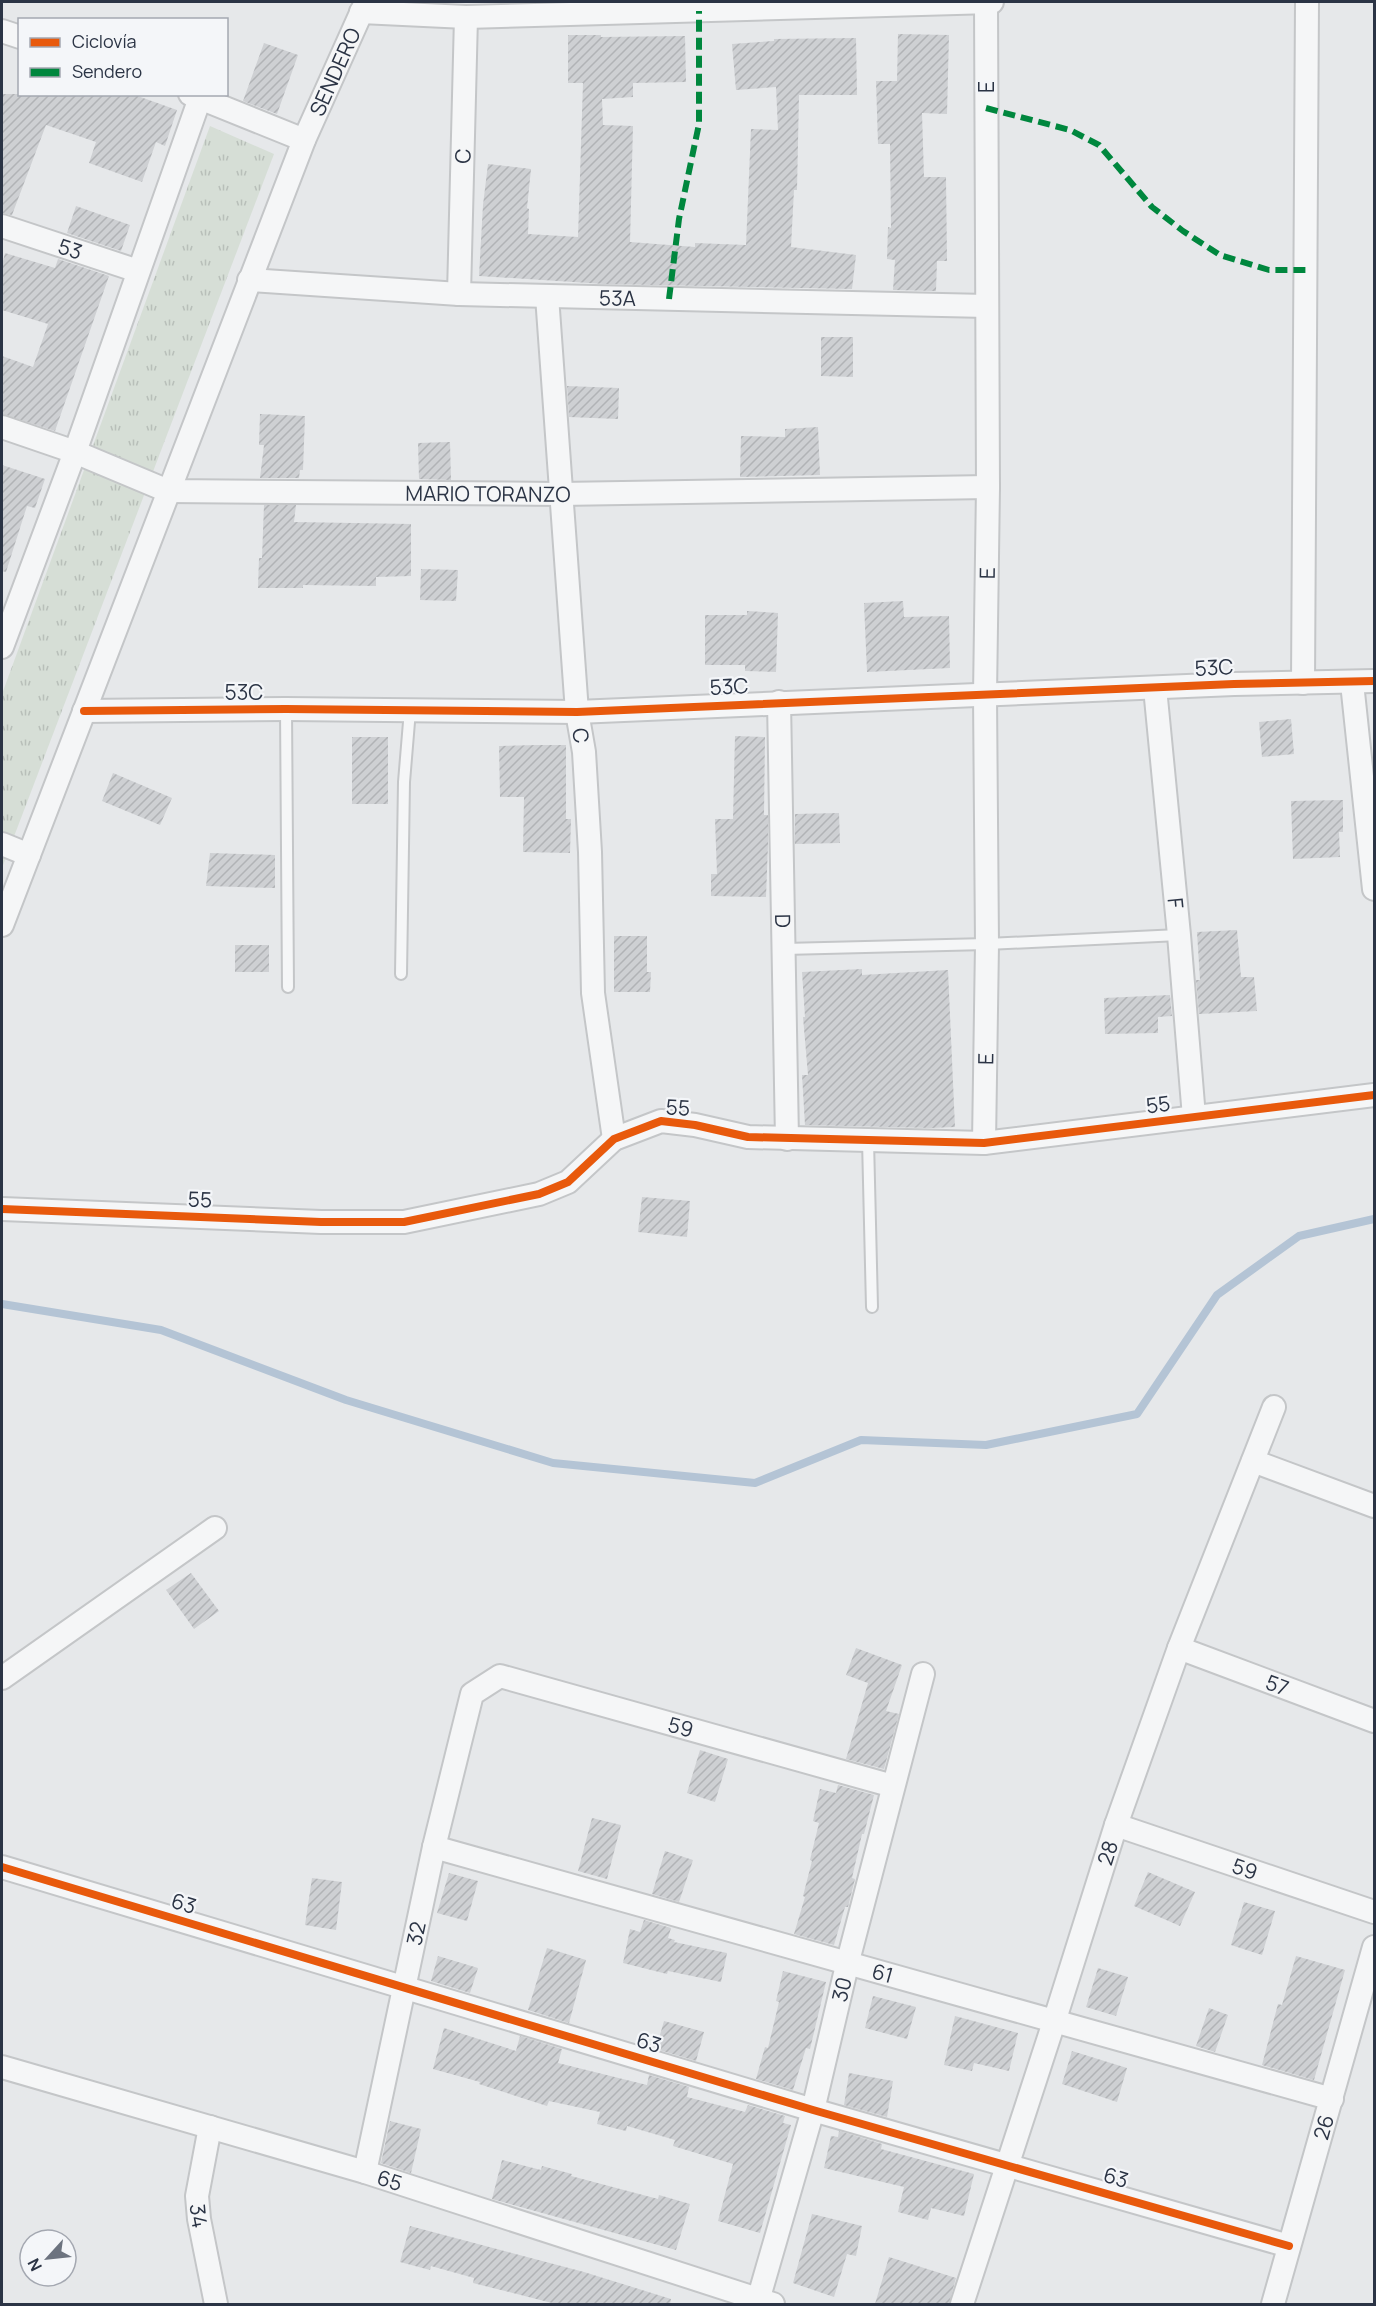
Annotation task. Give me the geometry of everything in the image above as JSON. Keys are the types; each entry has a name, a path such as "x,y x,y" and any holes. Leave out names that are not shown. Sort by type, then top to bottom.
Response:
{"street":[{"path":"364,7 466,17 989,2"},
{"name":"E","path":"984,1143 987,944 985,695 989,2"},
{"path":"1303,683 1307,2"},
{"name":"SENDERO","path":"2,926 304,140 364,7"},
{"name":"C","path":"459,294 466,17"},
{"path":"2,31 18,36"},
{"path":"2,642 75,452 138,271 195,96 304,140"},
{"name":"53","path":"2,226 138,271"},
{"name":"53A","path":"249,280 459,294 987,306"},
{"name":"C","path":"547,296 577,712 584,752 593,993 614,1139"},
{"name":"MARIO TORANZO","path":"2,427 75,452 168,491 560,494 988,487"},
{"path":"1363,682 1374,889"},
{"name":"53C","path":"84,711 286,709 577,712 1234,684 1363,682"},
{"name":"F","path":"1155,688 1194,1117"},
{"name":"D","path":"779,702 787,1139"},
{"path":"2,844 30,855"},
{"name":"55","path":"2,1209 321,1222 404,1222 539,1194 568,1182 614,1139 661,1121 695,1125 748,1137 984,1143 1374,1095"},
{"name":"28","path":"962,2304 1116,1825 1179,1648 1274,1407"},
{"path":"1253,1461 1374,1506"},
{"path":"2,1678 215,1528"},
{"name":"57","path":"1179,1648 1374,1721"},
{"name":"30","path":"763,2303 813,2110 848,1961 923,1674"},
{"name":"59","path":"472,1694 500,1676 894,1786"},
{"name":"32","path":"365,2172 402,1988 472,1694"},
{"name":"59","path":"1116,1825 1374,1912"},
{"name":"61","path":"434,1847 1332,2098"},
{"name":"63","path":"2,1867 813,2110 1289,2246"},
{"name":"26","path":"1273,2304 1374,1947"},
{"name":"65","path":"2,2067 365,2172 763,2303"},
{"name":"34","path":"210,2127 197,2196 199,2219 216,2304"}],"lane":[{"path":"286,709 288,987"},
{"path":"401,974 404,782 410,710"},
{"path":"784,949 987,944 1179,934"},
{"path":"868,1140 872,1307"}],"green space":[{"path":"210,126 274,154 2,868 2,694"}],"building":[{"path":"898,34 949,35 947,114 922,113 924,177 946,177 947,261 937,261 936,291 893,290 895,260 887,259 888,227 891,228 890,144 878,144 876,81 897,81"},
{"path":"568,35 685,36 686,82 633,83 633,97 602,99 603,125 633,126 630,242 695,247 695,243 746,245 751,129 778,130 776,87 736,90 732,44 774,41 774,39 856,38 857,95 799,95 797,190 794,190 791,247 856,255 852,289 604,284 479,276 488,164 531,169 527,208 529,209 528,234 578,237 583,83 568,83"},
{"path":"264,43 298,55 277,114 243,101"},
{"path":"2,94 138,96 177,110 165,146 156,142 142,182 89,163 96,142 46,125 12,215 2,213"},
{"path":"76,206 130,225 121,251 67,233"},
{"path":"5,253 55,268 58,259 109,276 55,431 2,414 2,356 33,367 48,324 2,310 2,265"},
{"path":"821,337 853,337 853,377 821,376"},
{"path":"567,386 619,388 618,419 569,417"},
{"path":"260,414 305,416 303,470 300,470 299,478 260,478 264,445 259,445"},
{"path":"818,427 820,475 740,477 741,436 785,437 785,429"},
{"path":"450,442 451,480 419,479 418,443"},
{"path":"2,465 45,479 35,508 27,506 6,572 2,571"},
{"path":"264,505 296,505 294,522 411,524 411,576 376,577 376,586 303,585 303,588 258,588 259,558 262,558"},
{"path":"421,569 458,570 456,601 420,600"},
{"path":"903,601 904,617 949,616 950,668 867,672 864,603"},
{"path":"747,611 778,613 776,672 745,671 745,665 705,665 705,615 747,615"},
{"path":"1291,719 1294,754 1262,757 1259,722"},
{"path":"735,736 765,737 764,815 768,815 766,897 711,896 711,874 717,874 715,819 733,819"},
{"path":"352,737 388,737 388,804 352,804"},
{"path":"566,745 566,819 571,819 570,853 523,852 524,797 500,797 499,746"},
{"path":"113,773 172,798 160,825 102,801"},
{"path":"1343,800 1343,832 1339,832 1340,857 1293,859 1291,801"},
{"path":"839,813 840,843 795,844 795,814"},
{"path":"210,853 275,855 275,888 206,886"},
{"path":"1237,930 1241,977 1254,977 1257,1011 1199,1014 1196,980 1200,980 1197,932"},
{"path":"614,936 647,936 647,972 651,972 650,992 614,992"},
{"path":"235,945 269,945 269,972 235,972"},
{"path":"862,969 862,975 948,970 955,1127 805,1125 802,1075 808,1075 802,972"},
{"path":"1170,995 1172,1016 1158,1017 1158,1033 1105,1034 1104,998"},
{"path":"642,1197 690,1201 687,1237 638,1232"},
{"path":"191,1573 219,1611 194,1629 166,1590"},
{"path":"856,1648 902,1665 886,1711 899,1714 884,1769 846,1759 868,1683 846,1675"},
{"path":"700,1750 728,1759 715,1802 687,1793"},
{"path":"838,1785 874,1795 864,1834 862,1834 848,1907 845,1907 834,1945 794,1934 805,1897 803,1896 819,1823 813,1821 820,1789 836,1793"},
{"path":"592,1818 621,1825 607,1879 578,1871"},
{"path":"665,1851 693,1860 679,1902 652,1894"},
{"path":"1148,1872 1195,1892 1180,1926 1134,1906"},
{"path":"449,1873 478,1881 467,1921 437,1913"},
{"path":"312,1878 342,1882 336,1930 305,1925"},
{"path":"1244,1902 1275,1911 1262,1955 1231,1945"},
{"path":"644,1920 671,1928 668,1938 675,1940 674,1942 727,1953 721,1982 668,1971 667,1974 623,1963 630,1929 640,1932"},
{"path":"547,1948 586,1960 569,2023 528,2010"},
{"path":"438,1956 478,1968 470,1993 431,1981"},
{"path":"1296,1956 1345,1970 1314,2080 1262,2065 1278,2004 1282,2005"},
{"path":"1098,1968 1128,1977 1116,2016 1086,2007"},
{"path":"783,1971 826,1982 810,2049 806,2048 793,2090 756,2079 765,2047 768,2048 779,2002 776,2001"},
{"path":"873,1996 916,2007 907,2039 865,2028"},
{"path":"1209,2008 1228,2015 1215,2052 1196,2046"},
{"path":"955,2016 1018,2033 1009,2071 974,2063 972,2071 944,2065"},
{"path":"664,2021 704,2032 696,2061 656,2049"},
{"path":"444,2028 516,2051 520,2036 562,2049 558,2063 647,2085 649,2075 689,2087 687,2097 745,2112 748,2105 785,2116 783,2123 791,2125 760,2233 718,2221 733,2164 673,2146 675,2140 627,2126 626,2131 597,2124 600,2112 549,2101 547,2106 479,2084 480,2082 433,2069"},
{"path":"1072,2051 1127,2068 1117,2102 1062,2084"},
{"path":"849,2073 893,2081 887,2117 844,2105"},
{"path":"390,2121 421,2129 411,2173 381,2163"},
{"path":"839,2131 882,2144 881,2149 974,2174 964,2216 931,2208 928,2220 898,2212 904,2187 824,2168 831,2136 838,2137"},
{"path":"502,2160 541,2170 542,2166 658,2199 659,2195 690,2204 676,2250 492,2199"},
{"path":"812,2214 862,2226 856,2256 847,2254 834,2297 793,2283"},
{"path":"410,2226 584,2272 671,2299 670,2304 556,2304 473,2283 474,2278 431,2266 430,2270 400,2262"},
{"path":"889,2257 956,2278 949,2304 875,2304"}],"waterway":[{"path":"2,1304 161,1330 346,1400 553,1463 755,1483 861,1440 986,1445 1137,1414 1217,1295 1299,1236 1374,1219"}],"marked path":[{"path":"669,299 679,219 699,124 699,11"},
{"path":"986,108 1070,130 1099,145 1152,207 1220,255 1269,270 1306,270"}],"cycle path":[{"path":"84,711 286,709 577,712 1234,684 1374,681"},
{"path":"2,1209 321,1222 404,1222 539,1194 568,1182 614,1139 661,1121 695,1125 748,1137 984,1143 1374,1095"},
{"path":"2,1867 813,2110 1289,2246"}]}
